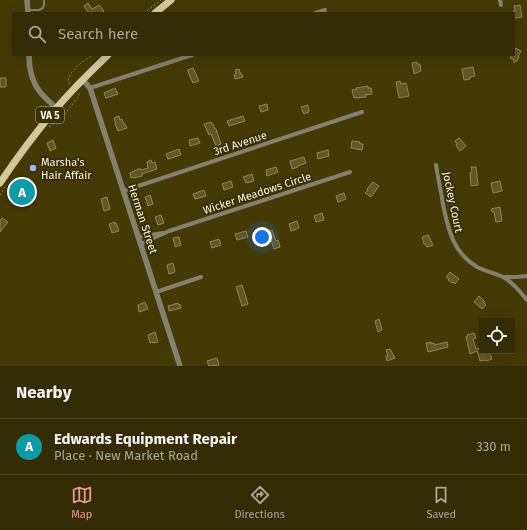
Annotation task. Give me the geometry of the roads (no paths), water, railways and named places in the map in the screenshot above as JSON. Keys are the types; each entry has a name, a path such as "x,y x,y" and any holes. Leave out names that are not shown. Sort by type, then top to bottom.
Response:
{"main road":[{"path":"156,12 171,0"},
{"name":"VA 5","path":"0,183 56,108 107,56"}],"street":[{"path":"27,0 28,12"},
{"path":"500,0 501,5"},
{"path":"318,12 325,10"},
{"path":"29,56 31,69 37,87 56,108"},
{"path":"90,88 189,56"},
{"name":"Herman Street","path":"83,80 90,88 180,366"},
{"name":"3rd Avenue","path":"123,191 362,112"},
{"name":"Jockey Court","path":"436,165 446,222 455,246 461,254 476,266 502,277 516,287 527,300"},
{"name":"Wicker Meadows Circle","path":"141,244 170,231 350,172"},
{"name":"Wicker Meadows Circle","path":"138,237 170,231"},
{"path":"502,277 516,278 527,276"},
{"path":"156,292 201,278"}],"lane":[{"path":"28,12 43,8 44,0"}],"place":[{"name":"Marsha's Hair Affair","path":"33,168"},
{"name":"Edwards Equipment Repair","path":"22,192"}]}
